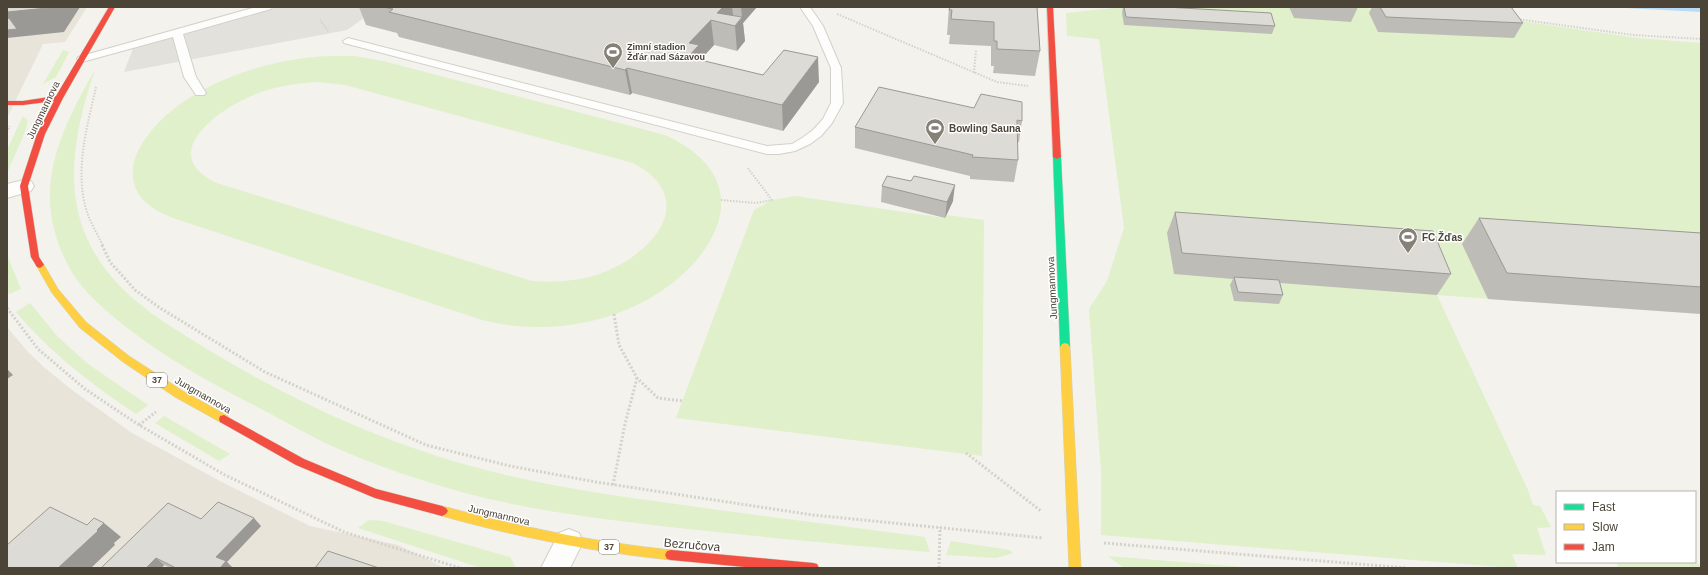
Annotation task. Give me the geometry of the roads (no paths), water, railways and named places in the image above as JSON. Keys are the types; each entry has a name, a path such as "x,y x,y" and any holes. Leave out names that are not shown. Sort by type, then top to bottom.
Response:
{"main road":[{"name":"Jungmannova","path":"112,7 59,98 16,189 35,257 55,292 83,325 126,359 179,394 300,462 375,493 476,521 569,542"},
{"name":"Jungmannova","path":"1050,7 1075,568"},
{"path":"7,103 23,104 59,98"},
{"name":"Bezručova","path":"569,542 648,553 813,568"}],"street":[{"path":"555,568 569,542"}],"lane":[{"path":"239,16 251,7"},
{"path":"82,58 239,16 267,7"},
{"path":"348,41 767,150 779,150 795,147 806,142 817,133 828,120 837,103 836,68 818,26 805,7"},
{"path":"176,33 190,77 200,93"}],"water":[{"path":"1606,7 1701,7 1701,12"}],"place":[{"name":"Zimní stadion Žďár nad Sázavou","path":"613,69"},
{"name":"Bowling Sauna","path":"935,145"},
{"name":"FC Žďas","path":"1408,254"}]}
